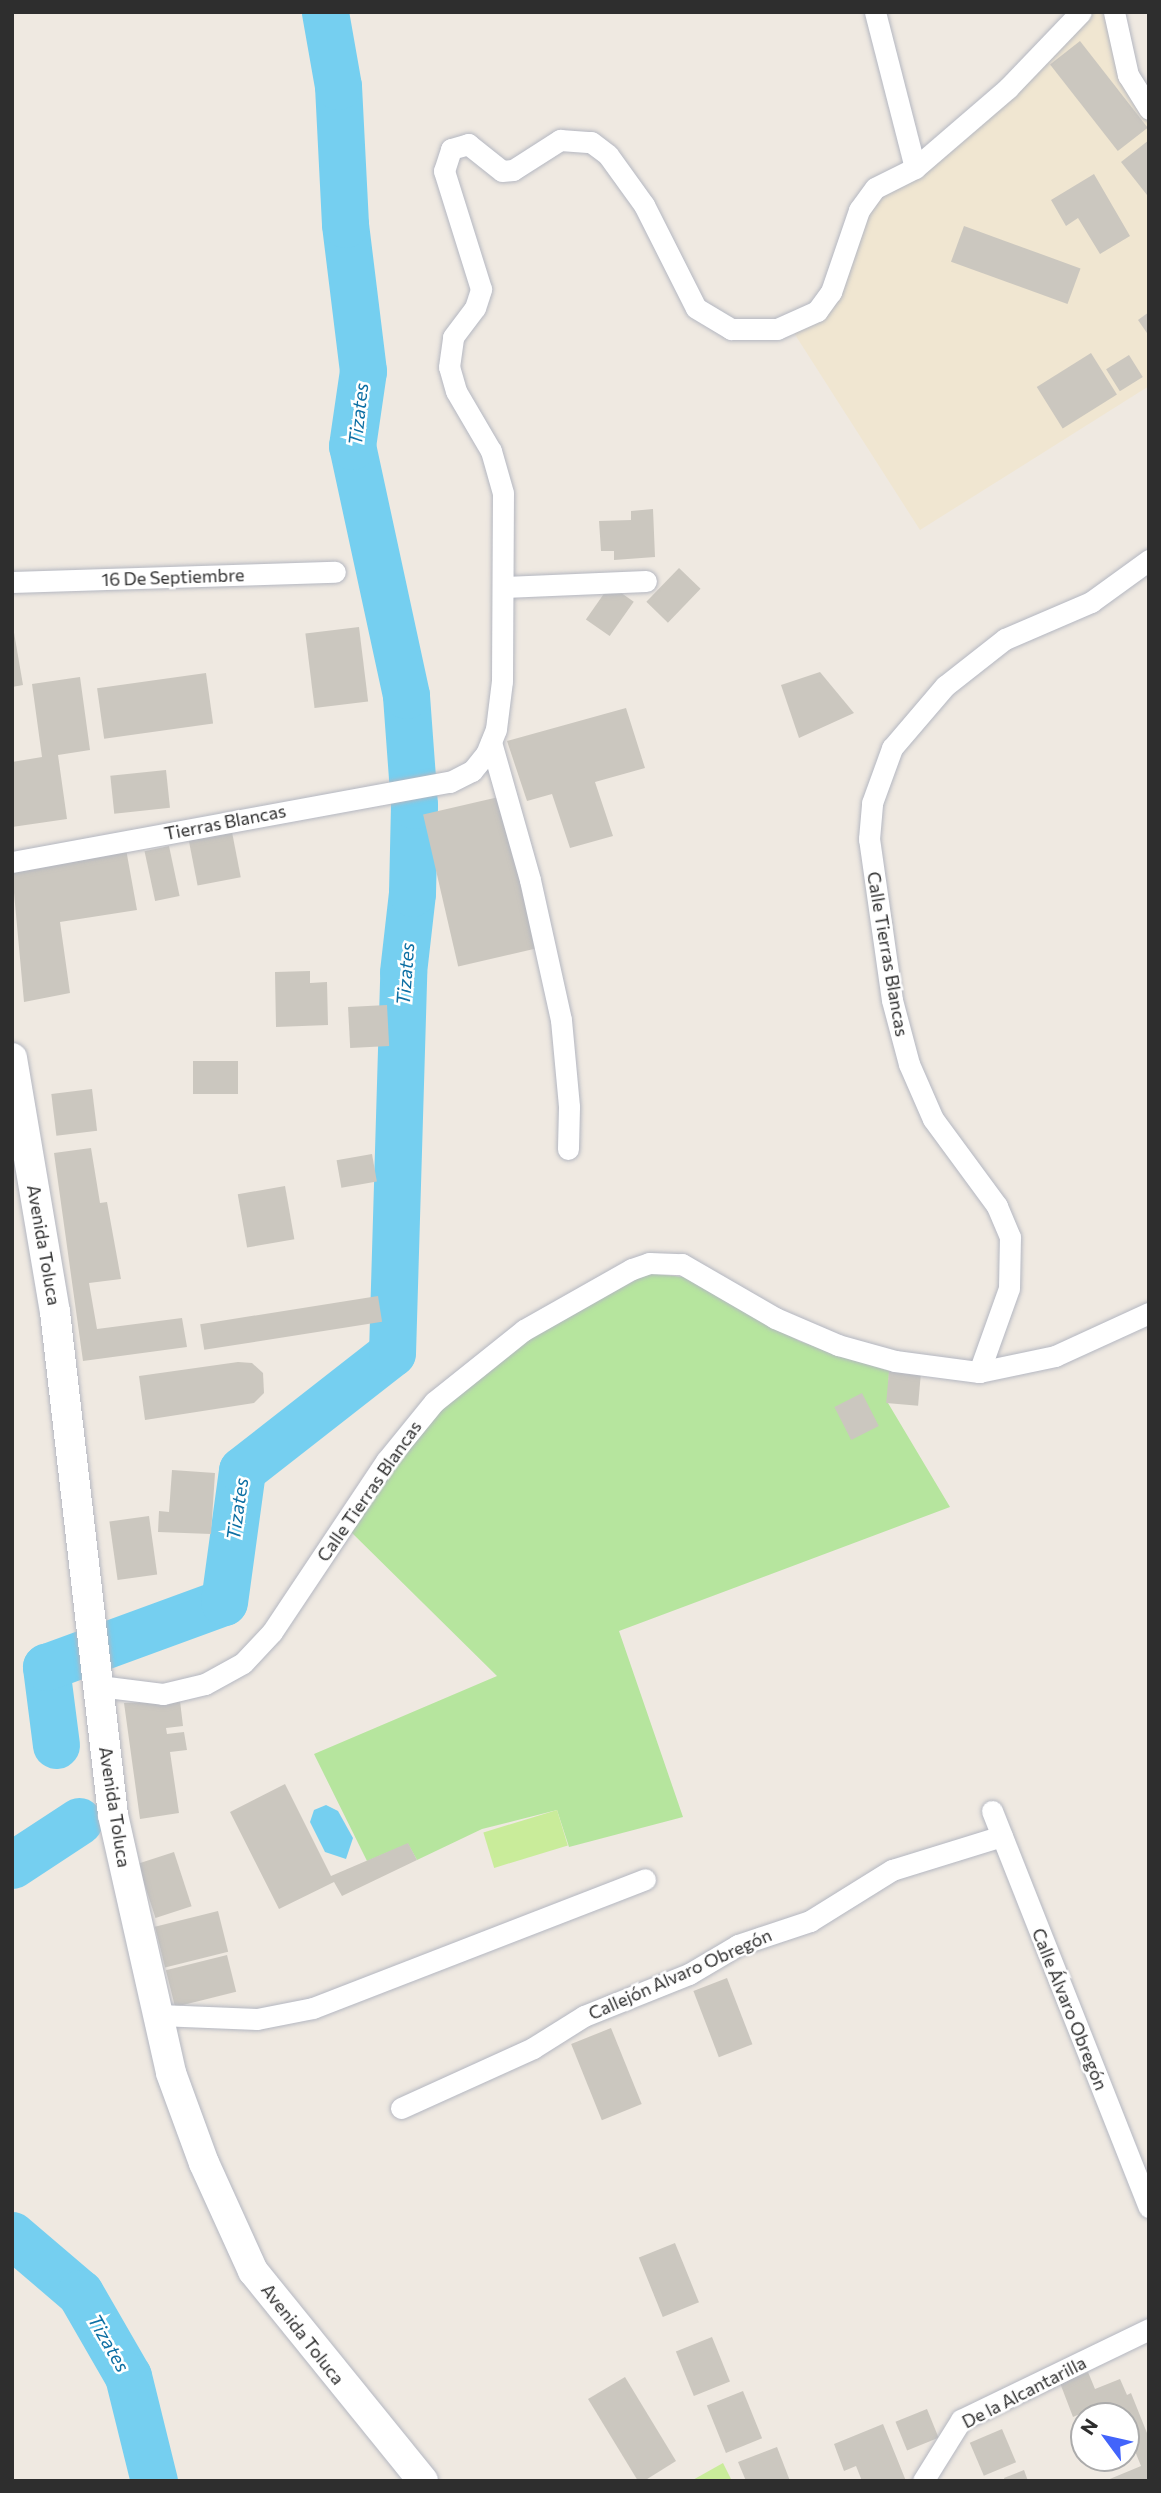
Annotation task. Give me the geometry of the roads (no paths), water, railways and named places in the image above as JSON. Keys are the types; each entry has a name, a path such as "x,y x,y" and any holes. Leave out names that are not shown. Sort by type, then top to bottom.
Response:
{"street":[{"path":"874,12 915,168"},
{"path":"568,1149 561,1020 530,880 491,742 500,708 504,587 503,493 491,451 456,391 449,368 453,337 475,308 481,289 444,171 450,149 461,143 473,146 502,171 525,166 568,137 600,148 644,205 688,298 717,324 745,331 798,324 817,311 831,292 866,198 887,178 915,168 1008,88 1081,12"},
{"path":"1114,12 1128,75 1149,109"},
{"name":"Calle Tierras Blancas","path":"99,1685 163,1694 205,1685 243,1663 272,1632 386,1461 434,1402 524,1330 632,1269 649,1263 682,1265 775,1318 838,1345 895,1361 979,1372 1009,1288 1010,1237 997,1206 946,1140 909,1064 892,1000 869,839 872,803 892,748 946,686 1005,639 1091,602 1149,560"},
{"name":"16 De Septiembre","path":"12,582 335,572"},
{"path":"504,587 646,581"},
{"name":"Tierras Blancas","path":"12,862 438,783 472,771 491,742"},
{"name":"Avenida Toluca","path":"12,1058 55,1312 113,1815 175,2086 253,2271 423,2481"},
{"path":"979,1372 1055,1356 1149,1313"},
{"name":"Calle Álvaro Obregón","path":"992,1811 1149,2207"},
{"name":"Callejón Alvaro Obregón","path":"401,2108 533,2048 584,2016 690,1974 738,1945 810,1921 892,1870 1002,1836"},
{"path":"159,2015 257,2019 313,2008 645,1880"},
{"name":"De la Alcantarilla","path":"923,2481 961,2420 1149,2329"}],"water":[{"path":"326,1805 338,1811 353,1838 346,1859 325,1852 310,1822 314,1810"}],"waterway":[{"name":"Tizates","path":"56,1745 46,1667 224,1602 242,1470 392,1353 403,972 412,893 414,805 406,695 352,446 363,371 345,224 338,86 325,12"},
{"name":"Tizates","path":"12,1865 79,1821"},
{"name":"Tizates","path":"12,2235 80,2293 128,2376 154,2481"}]}
